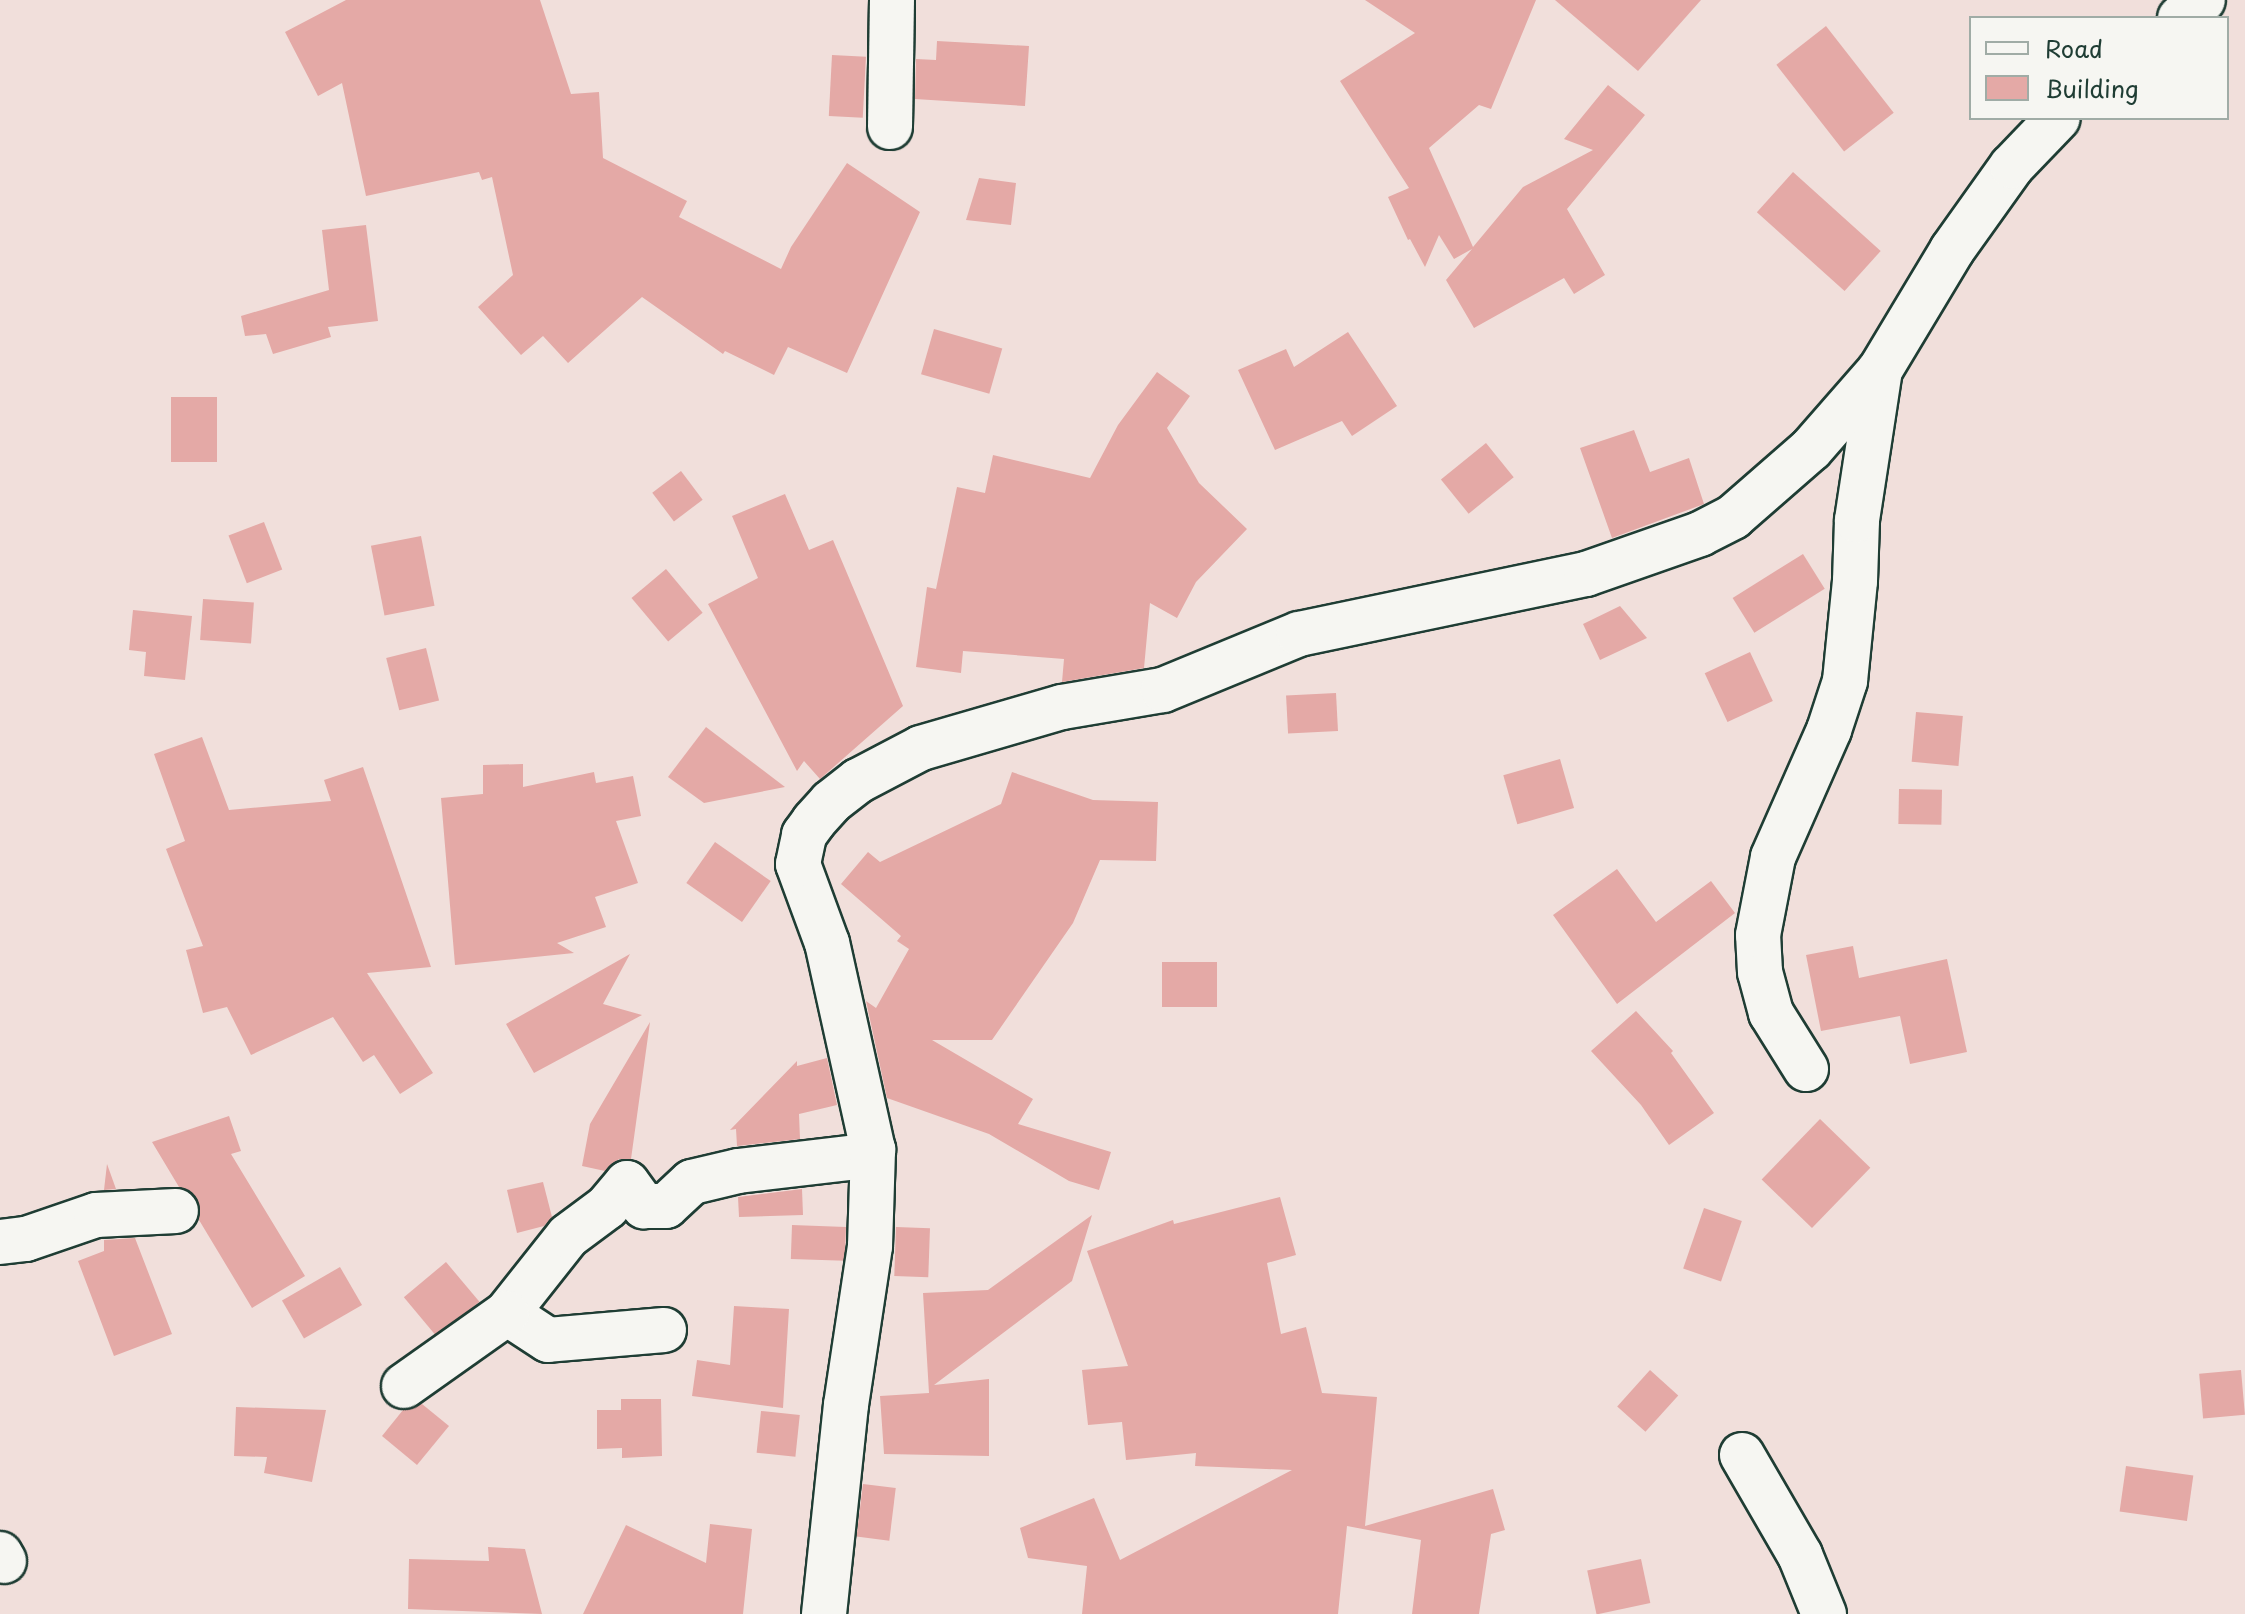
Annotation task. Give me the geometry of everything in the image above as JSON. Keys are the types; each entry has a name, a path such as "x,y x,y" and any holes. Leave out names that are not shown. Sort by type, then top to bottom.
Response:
{"street":[{"path":"890,127 892,0"},
{"path":"2183,16 2203,0"},
{"path":"824,1614 846,1405 870,1246 873,1150 827,943 798,864 804,835 841,794 921,748 1062,707 1153,693 1299,634 1586,574 1700,534 1733,517 1775,484 1811,449 1880,370 1952,250 2003,178 2056,120"},
{"path":"1806,1069 1771,1013 1760,972 1758,935 1773,857 1829,730 1845,681 1855,581 1857,520 1880,370"},
{"path":"404,1386 507,1313 568,1236 607,1207 627,1183 644,1206 666,1206 692,1182 738,1171 843,1160 873,1150"},
{"path":"0,1242 26,1239 96,1215 176,1211"},
{"path":"507,1313 548,1340 664,1330"},
{"path":"1742,1455 1800,1555 1824,1614"}],"building":[{"path":"346,0 540,0 571,94 599,92 603,158 687,201 679,217 781,269 791,247 847,163 920,212 847,373 788,347 774,375 725,351 723,354 642,297 568,363 543,336 521,355 478,307 513,275 492,177 482,180 479,172 366,196 342,83 318,96 285,32"},
{"path":"1365,0 1536,0 1491,109 1479,105 1429,148 1473,247 1523,187 1593,150 1564,139 1608,85 1645,115 1567,209 1605,275 1574,294 1564,278 1474,328 1446,280 1472,249 1454,259 1439,235 1425,267 1408,240 1388,197 1409,188 1340,81 1415,33"},
{"path":"1555,0 1701,0 1638,71"},
{"path":"1826,26 1894,113 1844,151 1776,65"},
{"path":"937,41 1029,46 1025,106 915,99 916,59 936,60"},
{"path":"832,55 866,57 863,118 829,116"},
{"path":"1793,172 1881,251 1845,291 1757,212"},
{"path":"979,178 1016,183 1011,225 966,220"},
{"path":"366,225 378,321 328,327 331,337 273,354 266,334 245,336 241,316 329,290 322,230"},
{"path":"934,329 1002,349 989,394 921,374"},
{"path":"1348,332 1397,406 1352,436 1342,421 1275,450 1238,370 1286,349 1294,367"},
{"path":"1157,372 1190,396 1167,428 1199,483 1247,529 1196,582 1177,618 1150,603 1144,668 1062,682 1064,659 963,651 961,673 916,667 927,587 936,589 957,487 985,493 993,455 1090,478 1118,425"},
{"path":"171,397 217,397 217,462 171,462"},
{"path":"1634,430 1650,472 1689,458 1704,504 1612,538 1580,448"},
{"path":"1486,443 1514,477 1469,514 1441,480"},
{"path":"681,471 703,500 674,521 652,493"},
{"path":"785,494 809,550 833,540 903,706 820,779 804,761 797,771 708,604 758,578 732,516"},
{"path":"264,522 282,570 247,583 229,536"},
{"path":"421,536 435,606 384,615 371,546"},
{"path":"1803,554 1825,589 1754,633 1733,598"},
{"path":"666,569 703,613 668,642 632,598"},
{"path":"203,599 254,603 251,643 200,640"},
{"path":"1620,606 1647,638 1600,660 1583,624"},
{"path":"133,610 192,616 185,680 144,676 146,652 129,650"},
{"path":"426,648 439,700 399,710 386,658"},
{"path":"1750,652 1773,701 1728,722 1705,673"},
{"path":"1336,693 1338,731 1288,734 1286,696"},
{"path":"1916,712 1963,716 1958,766 1912,762"},
{"path":"706,727 785,787 704,803 668,777"},
{"path":"202,737 229,810 331,801 324,780 363,767 431,967 367,973 433,1073 400,1094 374,1055 363,1062 333,1017 251,1055 227,1007 203,1013 186,950 203,946 166,849 185,841 154,754"},
{"path":"1560,759 1574,808 1517,824 1503,775"},
{"path":"523,764 523,787 594,772 596,783 633,776 641,816 616,821 638,883 595,897 606,927 557,943 574,953 455,965 441,798 483,794 483,765"},
{"path":"1012,772 1093,800 1158,802 1156,861 1100,860 1073,923 992,1040 932,1040 1033,1099 1018,1124 1111,1152 1099,1190 1069,1181 989,1134 887,1098 866,1001 876,1008 909,949 897,941 901,936 841,884 868,852 880,862 1001,804"},
{"path":"1899,789 1942,790 1941,825 1898,824"},
{"path":"715,842 771,881 742,922 686,883"},
{"path":"1617,869 1656,922 1711,881 1735,913 1617,1004 1553,915"},
{"path":"1853,946 1859,978 1947,959 1967,1052 1910,1064 1900,1016 1821,1031 1806,955"},
{"path":"630,954 603,1004 642,1015 534,1073 506,1024"},
{"path":"1162,962 1217,962 1217,1007 1162,1007"},
{"path":"1636,1011 1673,1051 1671,1053 1714,1113 1669,1145 1641,1105 1591,1051"},
{"path":"650,1022 631,1159 619,1159 605,1171 582,1166 590,1124"},
{"path":"827,1058 837,1105 799,1114 800,1139 737,1146 736,1129 730,1130 797,1061 797,1066"},
{"path":"229,1116 241,1151 231,1154 305,1276 252,1308 199,1220 197,1198 179,1187 152,1142"},
{"path":"1820,1119 1870,1168 1812,1228 1762,1179"},
{"path":"107,1164 116,1189 104,1190"},
{"path":"543,1182 552,1217 544,1226 517,1233 507,1190"},
{"path":"802,1189 803,1215 739,1217 738,1197"},
{"path":"1280,1197 1296,1255 1267,1263 1281,1334 1306,1327 1322,1393 1377,1397 1365,1526 1493,1489 1505,1530 1491,1534 1479,1614 1412,1614 1421,1540 1347,1526 1338,1614 1082,1614 1087,1566 1028,1558 1020,1528 1094,1498 1120,1560 1292,1470 1195,1466 1196,1453 1126,1460 1122,1422 1088,1425 1082,1370 1128,1366 1087,1251 1173,1220 1174,1224"},
{"path":"1704,1208 1742,1221 1721,1282 1683,1269"},
{"path":"1092,1215 1072,1281 934,1385 989,1379 989,1456 884,1454 880,1396 929,1393 923,1293 988,1290"},
{"path":"792,1225 846,1227 845,1261 791,1259"},
{"path":"896,1227 930,1228 928,1277 894,1276"},
{"path":"135,1238 172,1334 114,1356 78,1261 104,1251 104,1240"},
{"path":"446,1262 479,1302 437,1337 404,1297"},
{"path":"340,1267 362,1305 304,1339 282,1300"},
{"path":"734,1306 789,1309 783,1408 692,1396 697,1360 730,1365"},
{"path":"1650,1370 1678,1395 1645,1432 1617,1406"},
{"path":"2241,1370 2245,1415 2203,1418 2199,1374"},
{"path":"621,1399 661,1399 662,1456 622,1458 622,1448 597,1449 597,1410 621,1410"},
{"path":"422,1404 449,1426 417,1465 382,1436 403,1410"},
{"path":"236,1407 326,1410 312,1482 264,1473 267,1457 234,1456"},
{"path":"761,1411 800,1415 795,1457 757,1453"},
{"path":"2126,1466 2193,1475 2187,1521 2120,1512"},
{"path":"863,1484 896,1488 889,1541 857,1537"},
{"path":"710,1524 752,1529 743,1614 583,1614 626,1525 706,1563"},
{"path":"488,1547 525,1549 542,1614 408,1609 409,1559 489,1561"},
{"path":"1641,1559 1650,1603 1596,1614 1587,1570"}]}
